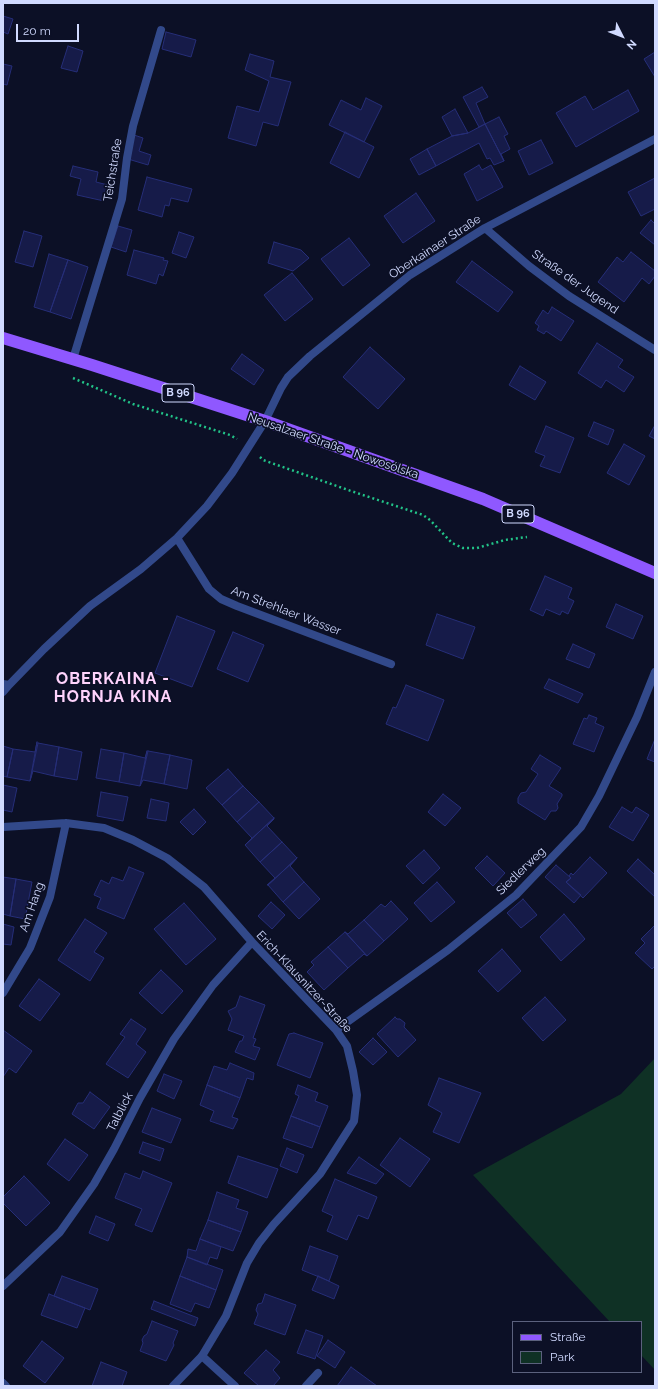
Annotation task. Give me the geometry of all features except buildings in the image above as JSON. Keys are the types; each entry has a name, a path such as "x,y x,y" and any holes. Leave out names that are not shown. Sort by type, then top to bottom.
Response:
{"main road":[{"name":"Neusalzaer Straße - Nowosólska","path":"3,338 265,421 483,499 655,573"}],"street":[{"name":"Teichstraße","path":"73,359 122,199 132,126 161,30"},
{"name":"Oberkainaer Straße","path":"265,421 288,377 310,356 410,275 485,228 655,139"},
{"name":"Straße der Jugend","path":"485,228 529,266 569,296 655,350"},
{"path":"5,687 90,606 141,569 176,538 206,506 232,473 265,421"},
{"name":"Am Strehlaer Wasser","path":"176,538 209,589 221,599 391,664"},
{"name":"Siedlerweg","path":"336,1030 448,950 516,895 581,827 599,796 637,717 655,672"},
{"name":"Erich-Klausnitzer-Straße","path":"3,827 66,823 104,828 133,840 167,858 204,886 252,942 336,1030 347,1046 357,1095 354,1120 320,1174 274,1224 259,1243 247,1263 226,1316 202,1356 173,1386"},
{"name":"Am Hang","path":"3,992 30,948 50,897 66,823"},
{"name":"Talblick","path":"3,1286 60,1232 94,1184 140,1098 174,1039 213,985 252,942"},
{"path":"202,1356 235,1386"},
{"path":"306,1386 318,1373"},
{"path":"3,1383 6,1386"}],"path":[{"path":"69,377 133,404 230,434 263,460 423,516 430,520 452,543 463,548 477,548 505,540 531,537"}],"green space":[{"path":"655,1058 655,1370 642,1356 642,1321 609,1321 473,1175 621,1094"}],"district":[{"name":"OBERKAINA - HORNJA KINA","path":"113,688"}]}
